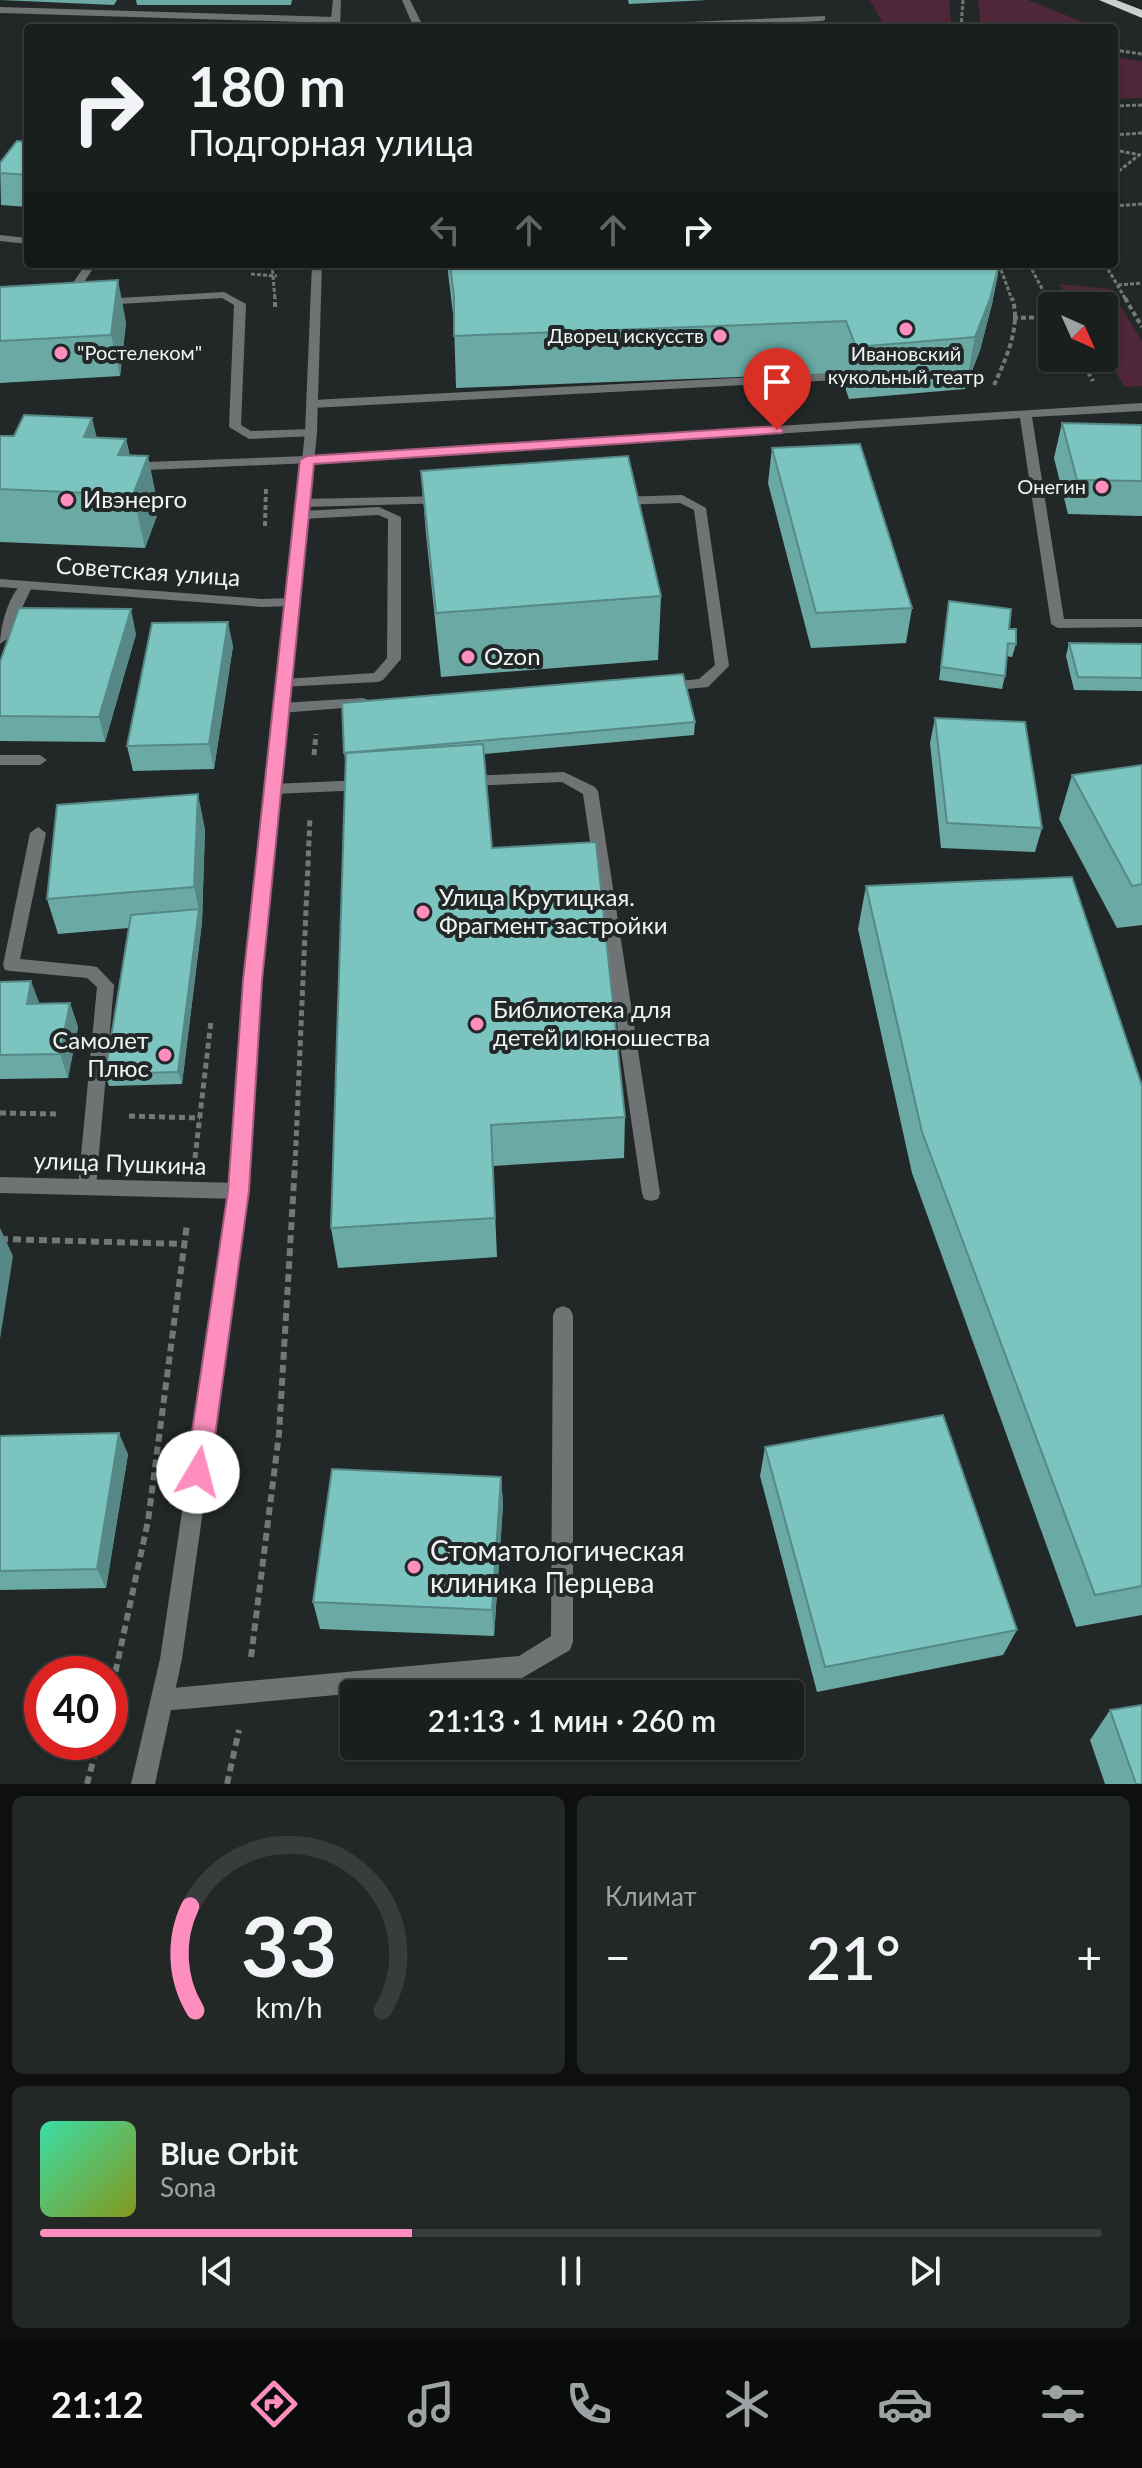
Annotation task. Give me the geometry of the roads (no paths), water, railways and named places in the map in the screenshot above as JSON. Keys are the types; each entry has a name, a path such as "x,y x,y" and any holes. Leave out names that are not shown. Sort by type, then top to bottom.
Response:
{"highway":[{"path":"1105,0 1142,14"}],"street":[{"path":"128,14 134,0"},
{"path":"0,10 335,24 337,0"},
{"path":"406,0 417,24"},
{"path":"106,24 111,14"},
{"path":"698,24 822,18"},
{"path":"0,238 24,241"},
{"path":"64,305 88,268"},
{"path":"143,1784 171,1659 239,1191 252,981 311,433 317,268"},
{"path":"93,303 224,295 240,304 235,427 249,435 311,433"},
{"path":"48,306 78,304"},
{"path":"312,404 834,377"},
{"path":"147,466 307,460 1142,407"},
{"path":"1025,414 1058,624 1142,623"},
{"path":"302,509 436,498 463,504"},
{"path":"603,502 682,499 700,508 722,666 703,684 657,686"},
{"path":"285,684 378,677 394,659 395,517 379,511 302,509"},
{"name":"Советская улица","path":"0,583 261,603 293,602"},
{"path":"0,639 26,585"},
{"path":"281,708 380,702"},
{"path":"0,760 40,760"},
{"path":"453,781 564,777 590,791 651,1193"},
{"path":"273,789 374,785"},
{"path":"38,833 6,968 91,972 106,985 87,1187"},
{"name":"улица Пушкина","path":"0,1185 239,1191"},
{"path":"162,1700 522,1667 562,1642 563,1315"}],"place":[{"name":"Ивановский кукольный театр","path":"906,329"},
{"name":"Дворец искусств","path":"720,336"},
{"name":"\"Ростелеком\"","path":"61,353"},
{"name":"Онегин","path":"1102,487"},
{"name":"Ивэнерго","path":"67,500"},
{"name":"Ozon","path":"468,657"},
{"name":"Улица Крутицкая. Фрагмент застройки","path":"423,912"},
{"name":"Библиотека для детей и юношества","path":"477,1024"},
{"name":"Самолет Плюс","path":"165,1055"},
{"name":"Стоматологическая клиника Перцева","path":"414,1567"}]}
